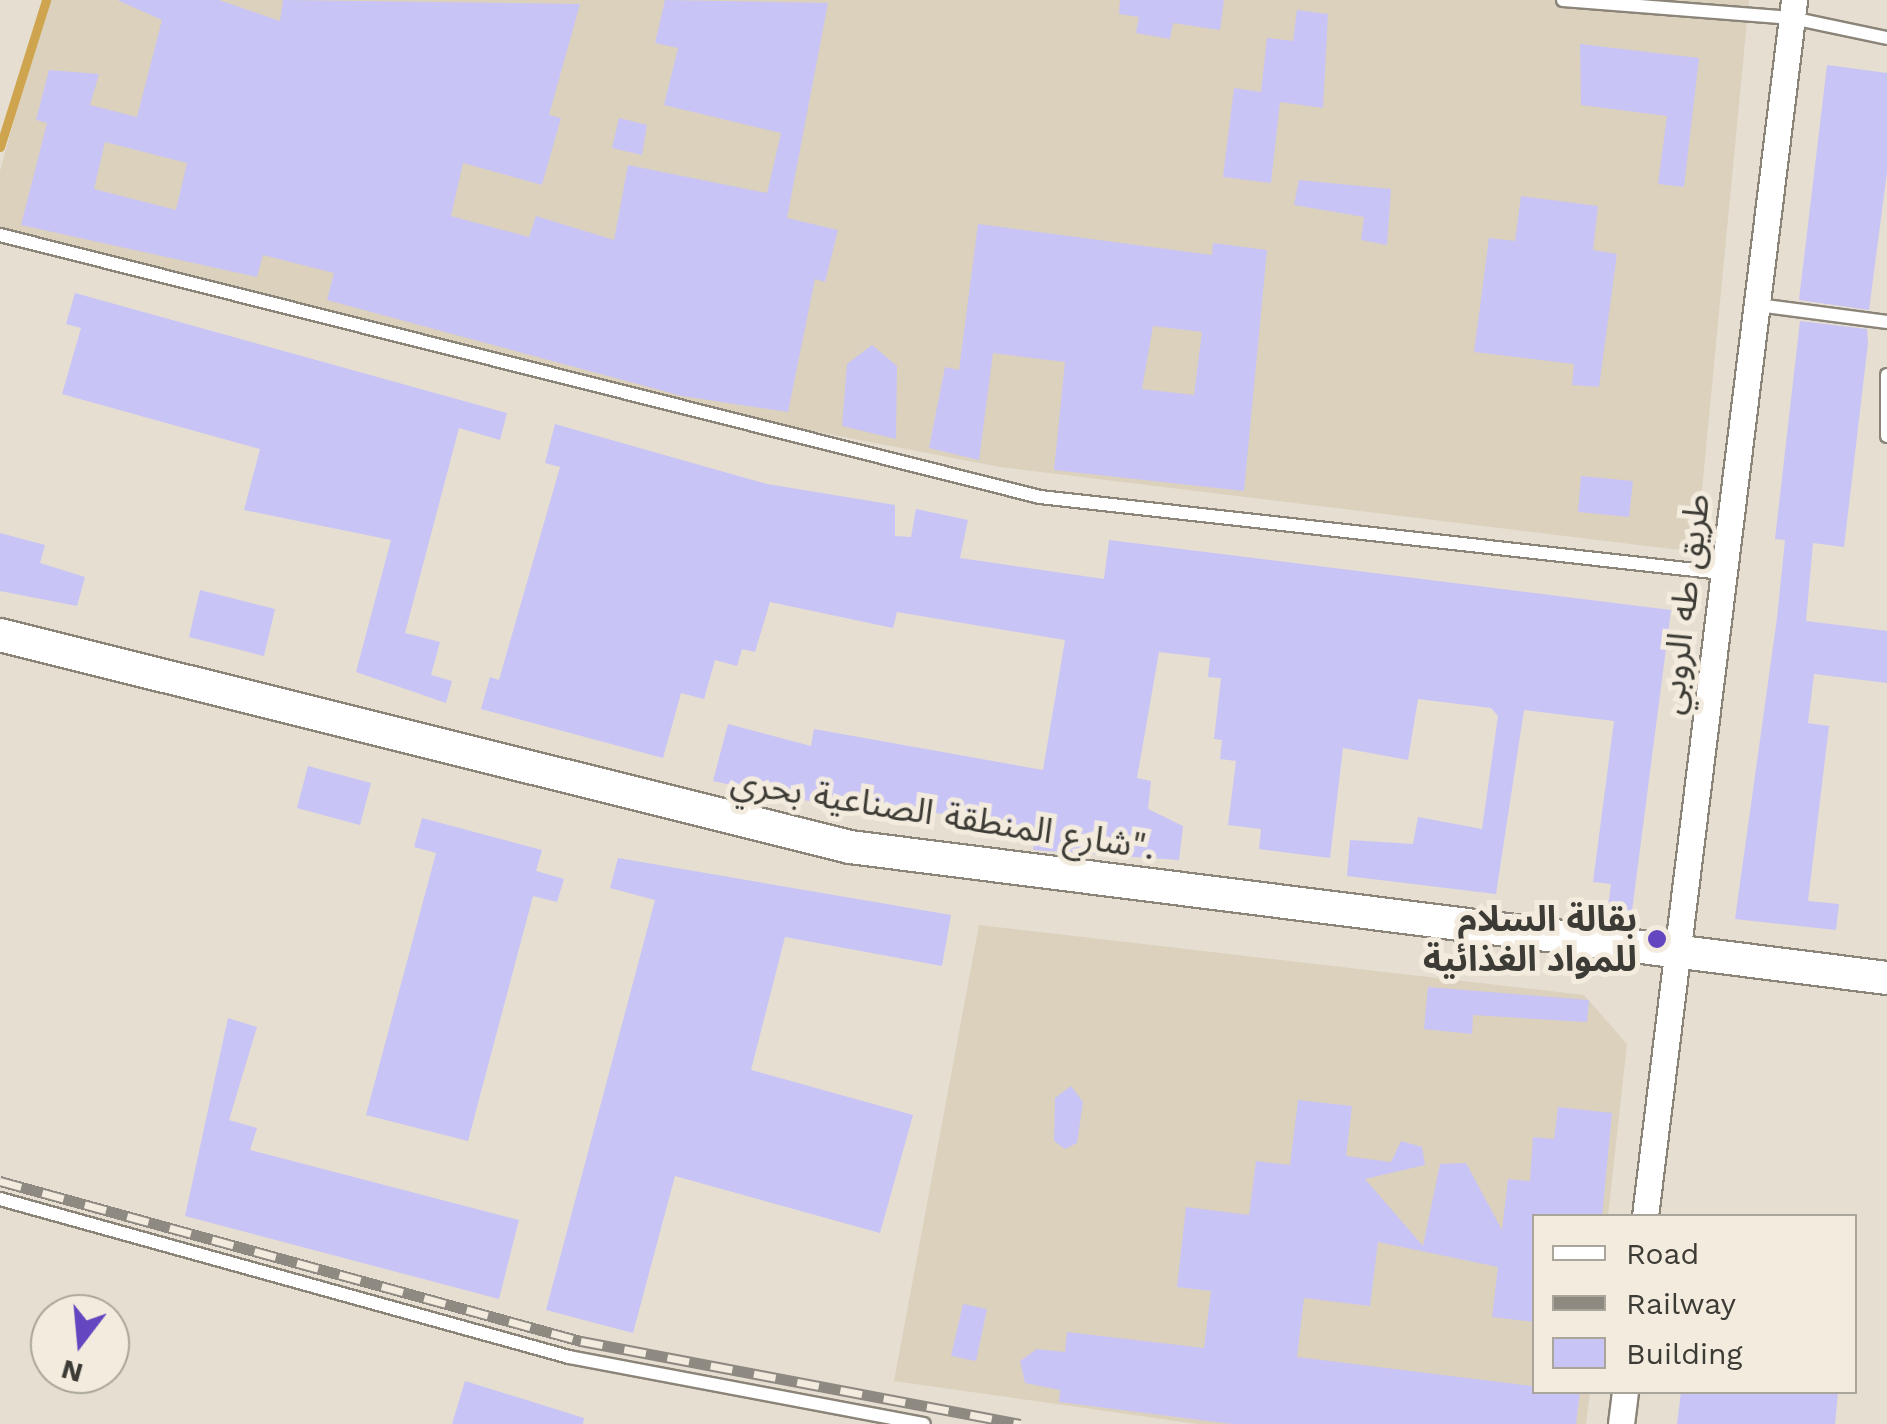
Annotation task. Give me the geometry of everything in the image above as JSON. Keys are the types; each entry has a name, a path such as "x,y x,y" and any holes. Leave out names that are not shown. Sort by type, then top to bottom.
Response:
{"street":[{"name":"طريق طه الروبي","path":"1645,1214 1793,9"},
{"name":"شارع المنطقة الصناعية بحري\".","path":"0,636 779,834 1887,978"},
{"path":"1621,1424 1624,1394"}],"lane":[{"path":"1563,0 1793,9 1887,38"},
{"path":"3,235 1040,497 1722,573"},
{"path":"1758,305 1887,322"},
{"path":"1887,374 1887,436"},
{"path":"0,1199 569,1357 924,1424"}],"shaded area":[{"path":"47,0 1749,0 1696,552 1000,467 735,416 0,238 0,171"},
{"path":"979,925 1584,995 1627,1044 1608,1214 1532,1214 1532,1394 1590,1394 1586,1424 1197,1424 894,1381"}],"building":[{"path":"117,0 219,0 280,21 283,0 580,4 549,115 561,118 542,185 463,163 451,216 529,237 536,216 614,240 628,165 767,193 781,133 664,105 678,48 655,43 665,0 828,3 787,218 838,230 825,282 815,279 788,412 682,396 327,300 334,273 263,255 257,277 21,225 47,123 36,120 49,70 99,74 90,105 137,117 162,20","holes":["105,142 187,163 176,210 94,189"]},
{"path":"1120,0 1224,0 1220,30 1173,23 1170,39 1136,33 1139,17 1119,14"},
{"path":"1297,10 1328,14 1323,108 1280,102 1271,183 1223,177 1234,88 1261,92 1267,38 1293,41"},
{"path":"1580,44 1699,58 1684,187 1658,184 1667,116 1581,105"},
{"path":"1827,65 1887,73 1887,172 1869,310 1799,300"},
{"path":"619,118 647,125 642,155 612,148"},
{"path":"1299,180 1391,189 1387,245 1361,240 1364,217 1294,205"},
{"path":"1521,196 1598,206 1593,250 1617,254 1599,387 1572,385 1574,364 1474,352 1489,238 1515,241"},
{"path":"978,224 1212,255 1213,243 1267,250 1244,491 1054,470 1065,362 993,353 979,460 929,448 945,367 959,370","holes":["1153,326 1202,332 1194,395 1142,389"]},
{"path":"75,293 507,413 500,440 459,428 405,633 440,642 431,675 452,681 446,703 356,672 391,540 244,510 260,449 62,394 81,328 66,324"},
{"path":"1800,321 1867,329 1868,343 1844,547 1813,543 1806,621 1887,631 1887,683 1814,674 1808,723 1829,726 1808,901 1839,904 1836,930 1735,919 1777,618 1785,540 1775,539"},
{"path":"872,345 897,366 896,439 842,426 847,364"},
{"path":"555,424 767,484 895,505 895,536 911,537 916,509 968,520 960,558 1104,579 1109,540 1671,610 1632,911 1608,908 1611,884 1593,882 1614,721 1524,710 1496,894 1347,876 1350,840 1413,844 1418,817 1482,829 1498,716 1491,708 1418,699 1408,760 1343,748 1330,858 1259,849 1261,829 1228,825 1236,761 1220,759 1222,740 1214,739 1221,678 1208,677 1210,658 1159,652 1137,778 1151,781 1148,809 1183,826 1179,860 1033,850 1036,831 926,811 924,825 713,781 728,724 811,746 814,729 1043,770 1065,640 897,612 893,628 770,602 755,652 742,649 737,666 715,660 704,699 681,693 663,758 481,709 490,677 499,680 560,467 545,463"},
{"path":"1581,476 1633,481 1629,517 1578,512"},
{"path":"0,533 45,545 40,563 85,577 77,606 0,591"},
{"path":"200,590 275,609 264,656 189,637"},
{"path":"308,766 371,783 360,825 297,808"},
{"path":"422,818 542,850 536,871 564,879 557,902 533,896 468,1141 366,1115 436,853 414,847"},
{"path":"618,858 951,915 942,966 785,937 751,1070 913,1115 880,1233 675,1176 633,1333 546,1310 655,900 610,888"},
{"path":"1428,987 1589,1000 1587,1022 1473,1015 1472,1034 1424,1029"},
{"path":"228,1018 257,1027 229,1120 257,1128 250,1150 519,1220 499,1299 185,1216"},
{"path":"1071,1086 1083,1102 1077,1143 1065,1149 1054,1141 1055,1098"},
{"path":"1298,1100 1352,1106 1346,1156 1391,1162 1401,1141 1422,1147 1425,1165 1365,1179 1423,1246 1440,1164 1466,1163 1502,1230 1508,1179 1530,1181 1533,1137 1554,1139 1558,1107 1612,1113 1602,1214 1532,1214 1532,1322 1492,1317 1498,1267 1378,1242 1370,1306 1304,1298 1297,1357 1532,1386 1532,1394 1580,1394 1576,1424 1232,1424 1059,1402 1060,1390 1025,1383 1020,1361 1037,1349 1065,1352 1067,1332 1204,1348 1211,1291 1177,1287 1186,1207 1249,1215 1256,1161 1290,1165"},
{"path":"963,1304 987,1309 976,1361 951,1356"},
{"path":"465,1381 584,1418 583,1424 452,1424"},
{"path":"1681,1394 1838,1394 1835,1424 1677,1424"}],"waterway":[{"path":"0,147 46,0"}],"railway":[{"path":"0,1181 581,1341 1020,1424"}],"place":[{"name":"بقالة السلام للمواد الغذائية","path":"1657,939"}]}
